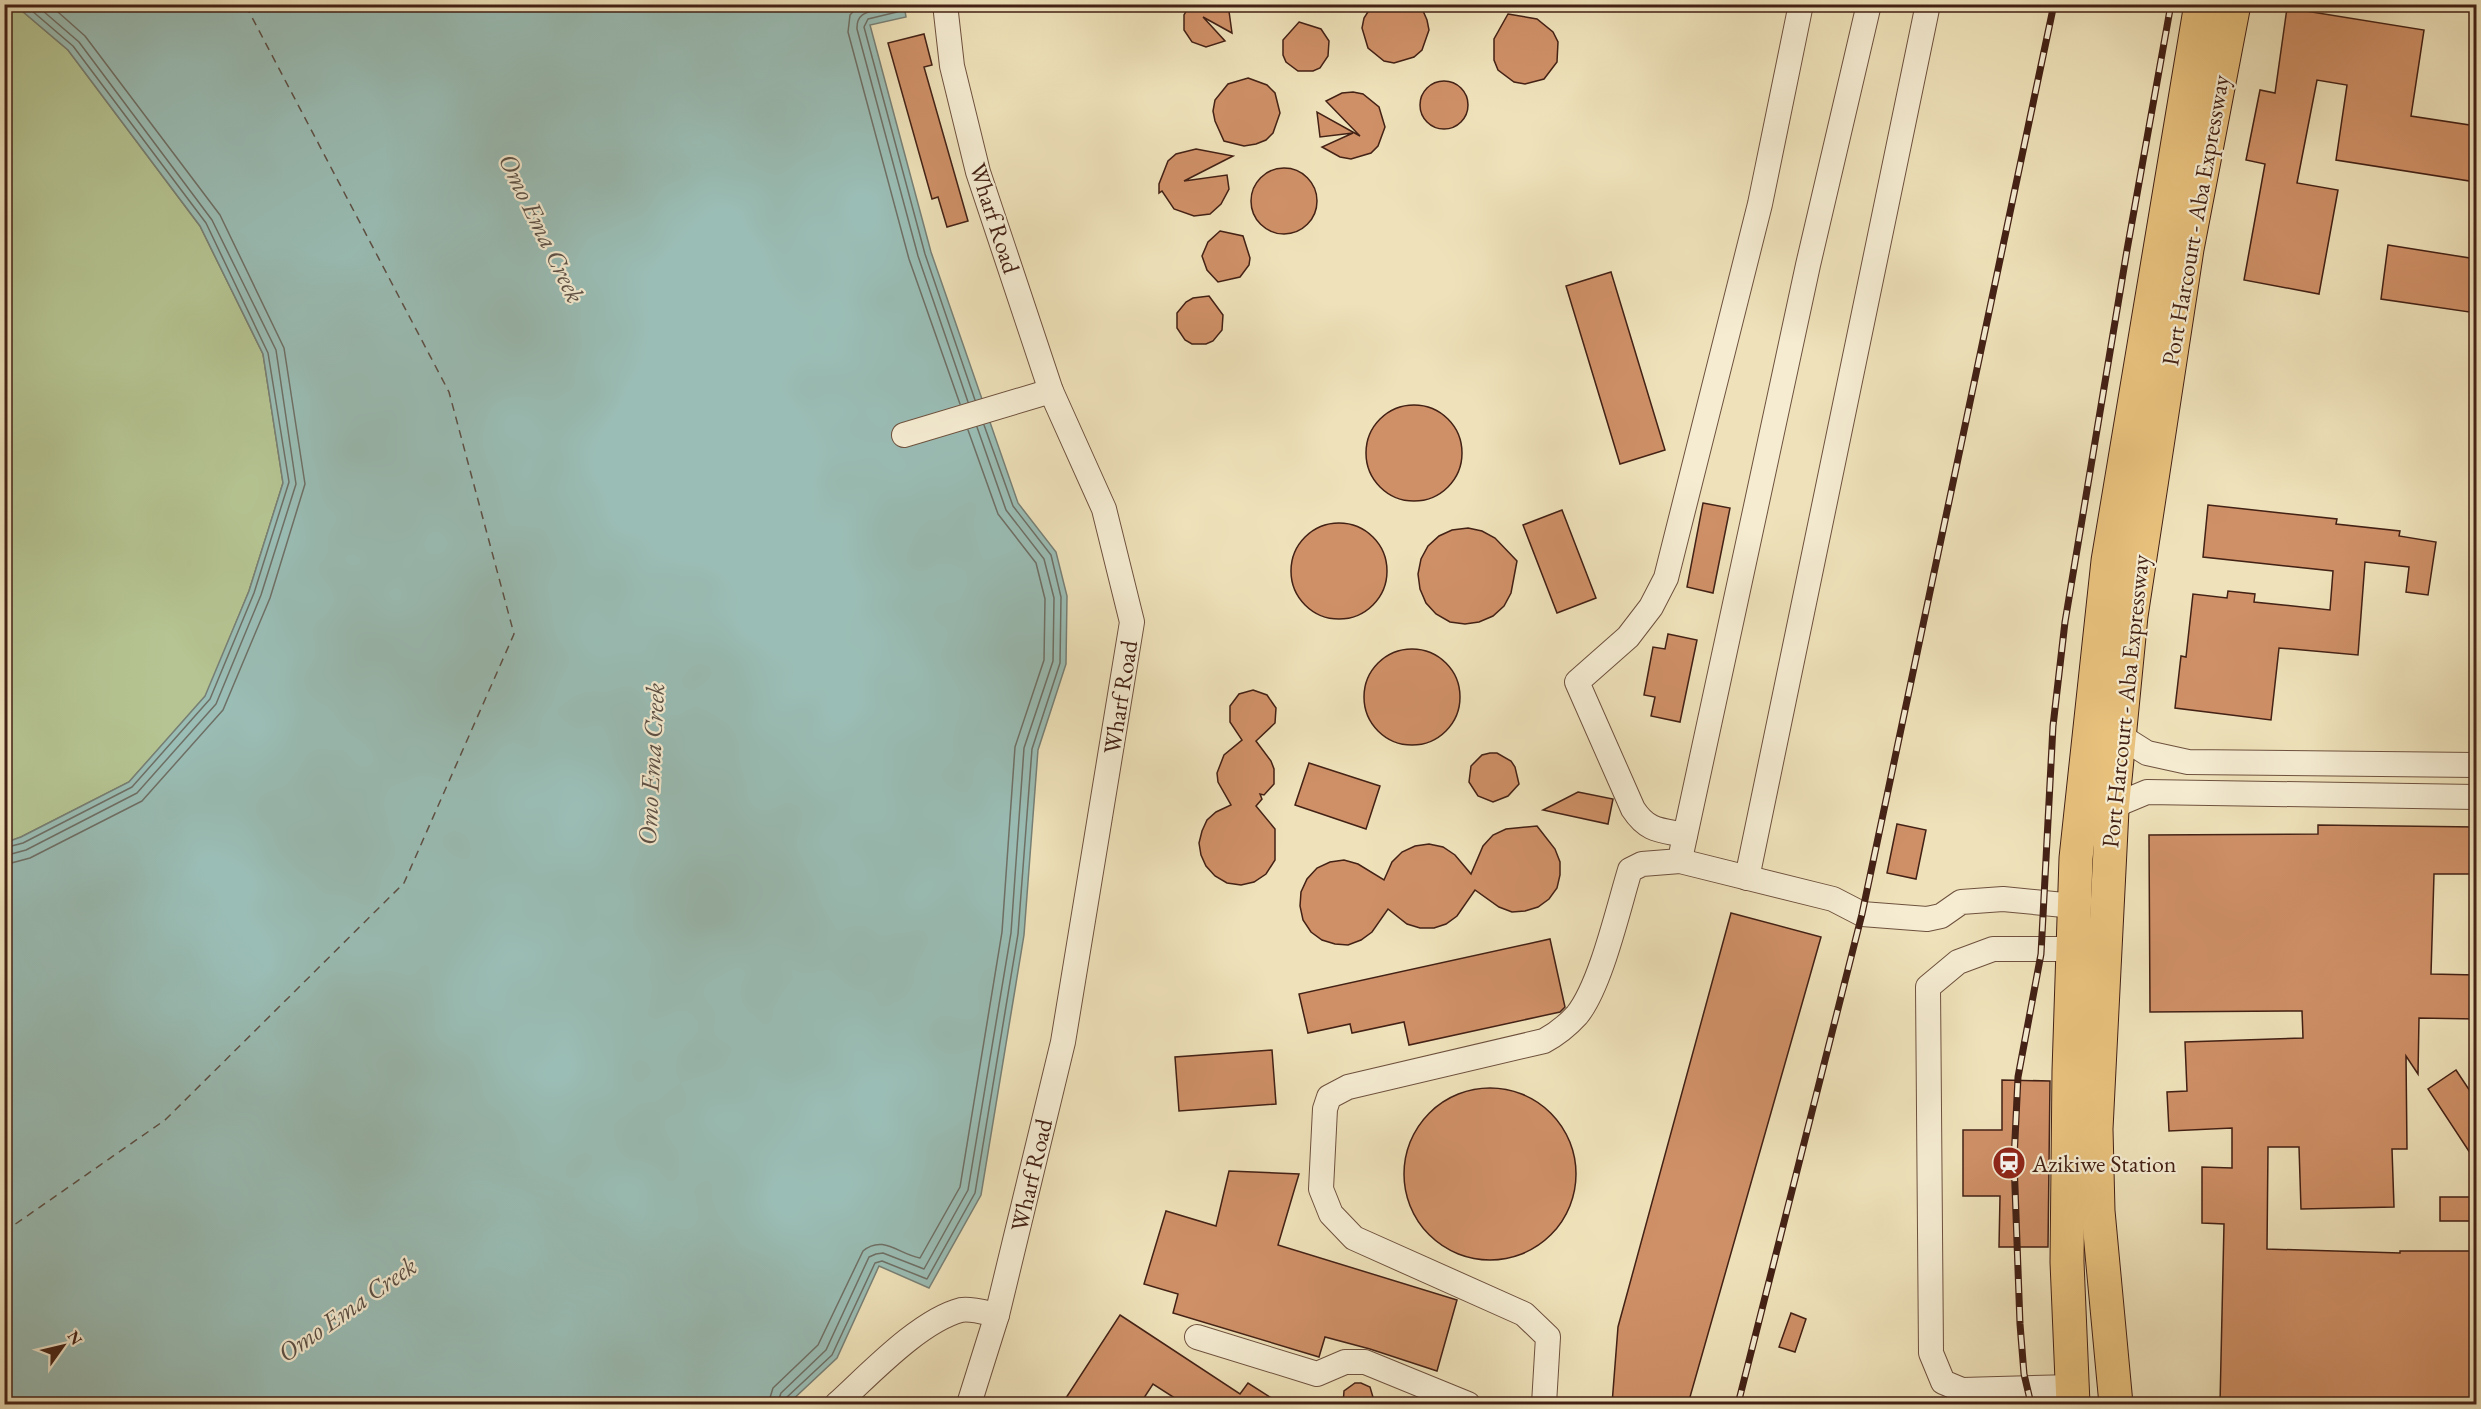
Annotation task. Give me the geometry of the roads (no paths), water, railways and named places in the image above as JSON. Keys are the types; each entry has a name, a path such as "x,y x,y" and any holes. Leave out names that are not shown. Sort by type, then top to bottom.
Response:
{"highway":[{"name":"Port Harcourt - Aba Expressway","path":"2073,1396 2067,1263 2072,949 2084,769 2108,561 2201,4"},
{"name":"Port Harcourt - Aba Expressway","path":"2116,1404 2098,1211 2096,1129 2112,810 2131,616 2185,261 2235,4"},
{"path":"2107,1404 2108,1329"}],"street":[{"name":"Wharf Road","path":"945,4 952,66 978,172 1052,391 1104,509 1132,622 1063,1042 997,1315 969,1404"},
{"path":"1685,835 1656,829 1642,823 1633,809 1577,682 1628,637 1651,607 1666,578 1760,204 1801,4"},
{"path":"1680,861 1808,265 1869,4"},
{"path":"1747,878 1928,4"},
{"path":"904,435 1052,391"},
{"path":"2120,736 2147,753 2188,762 2476,765"},
{"path":"2112,810 2123,802 2146,792 2476,797"},
{"path":"1544,1404 1548,1337 1524,1314 1354,1238 1331,1214 1322,1189 1325,1109 1329,1097 1348,1087 1544,1041 1563,1030 1578,1013 1595,980 1630,870 1642,864 1680,861 1833,899 1862,914 1927,919 1941,916 1961,902 2003,899 2074,906"},
{"path":"2072,949 1993,949 1958,962 1928,987 1931,1353 1943,1382 1962,1390 2073,1396"},
{"path":"837,1404 916,1334 940,1319 963,1310 997,1315"},
{"path":"1197,1337 1317,1374 1345,1362 1365,1362 1468,1404"}],"water":[{"name":"Omo Ema Creek","path":"15,5 904,5 906,17 870,25 931,252 1018,503 1056,552 1067,596 1066,664 1038,750 1024,935 981,1195 929,1288 879,1266 837,1358 788,1404 5,1404 4,843 21,837 129,782 205,696 249,591 283,483 263,354 200,226 68,50"}],"railway":[{"path":"1738,1404 1862,914 2054,4"},
{"path":"2031,1404 2024,1374 2020,1324 2014,1160 2018,1077 2041,954 2053,726 2065,622 2171,4"}],"place":[{"name":"Azikiwe Station","path":"2009,1163"}]}
